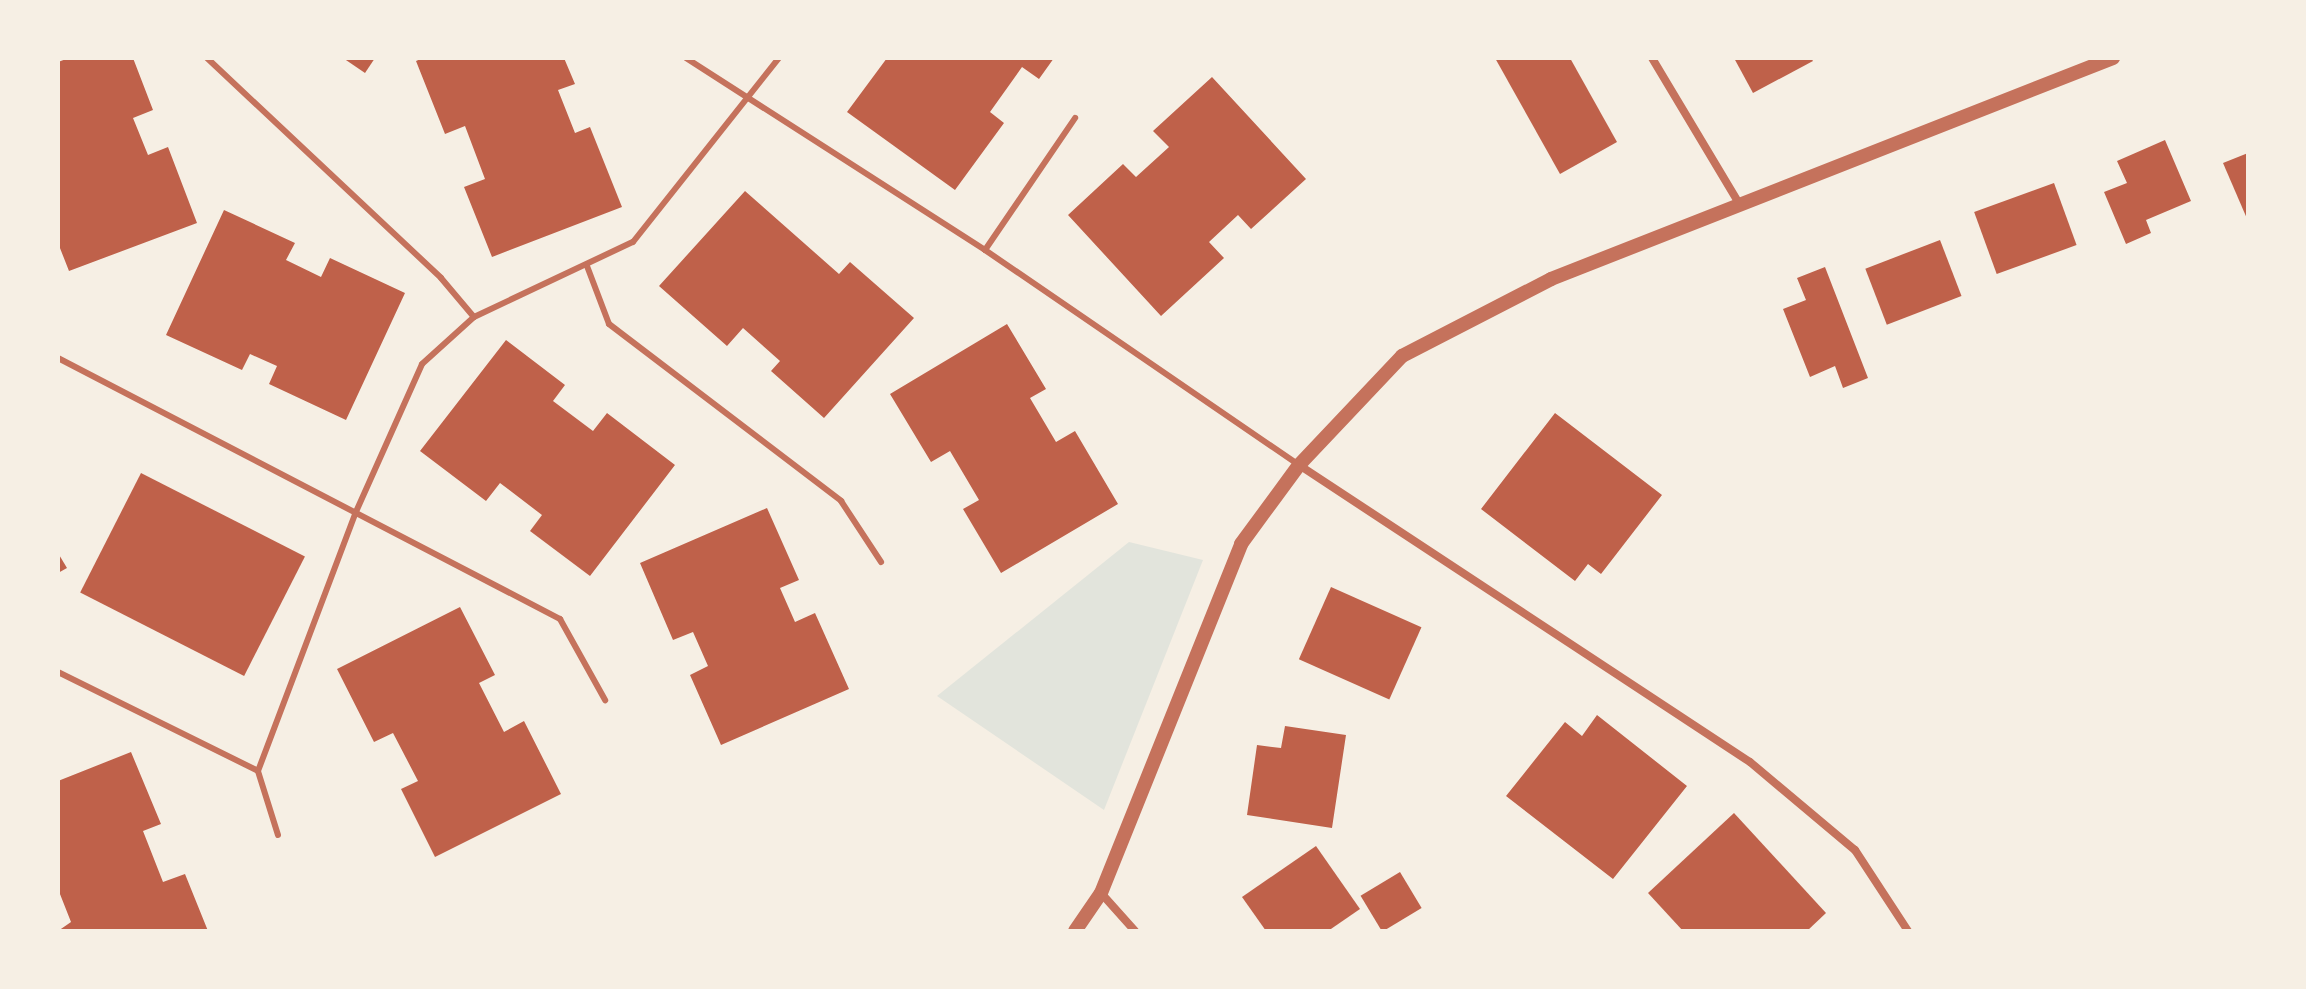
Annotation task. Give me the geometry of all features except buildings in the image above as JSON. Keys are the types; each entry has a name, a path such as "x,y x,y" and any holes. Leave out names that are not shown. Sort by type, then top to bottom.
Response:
{"street":[{"path":"1652,58 1741,206"},
{"path":"1075,931 1101,893 1241,544 1299,465 1402,356 1551,279 2113,58"},
{"path":"1299,465 1750,762 1855,850 1908,931"},
{"path":"1101,893 1135,931"}],"lane":[{"path":"207,58 441,278 474,317"},
{"path":"686,58 985,250 1299,465"},
{"path":"278,835 258,771 355,514 422,364 474,317 633,242 749,100 779,58"},
{"path":"985,250 1075,118"},
{"path":"587,266 609,324 841,501 881,562"},
{"path":"59,361 560,619 605,700"},
{"path":"58,672 258,771"}],"shaded area":[{"path":"1129,542 1203,560 1104,810 937,696"}]}
